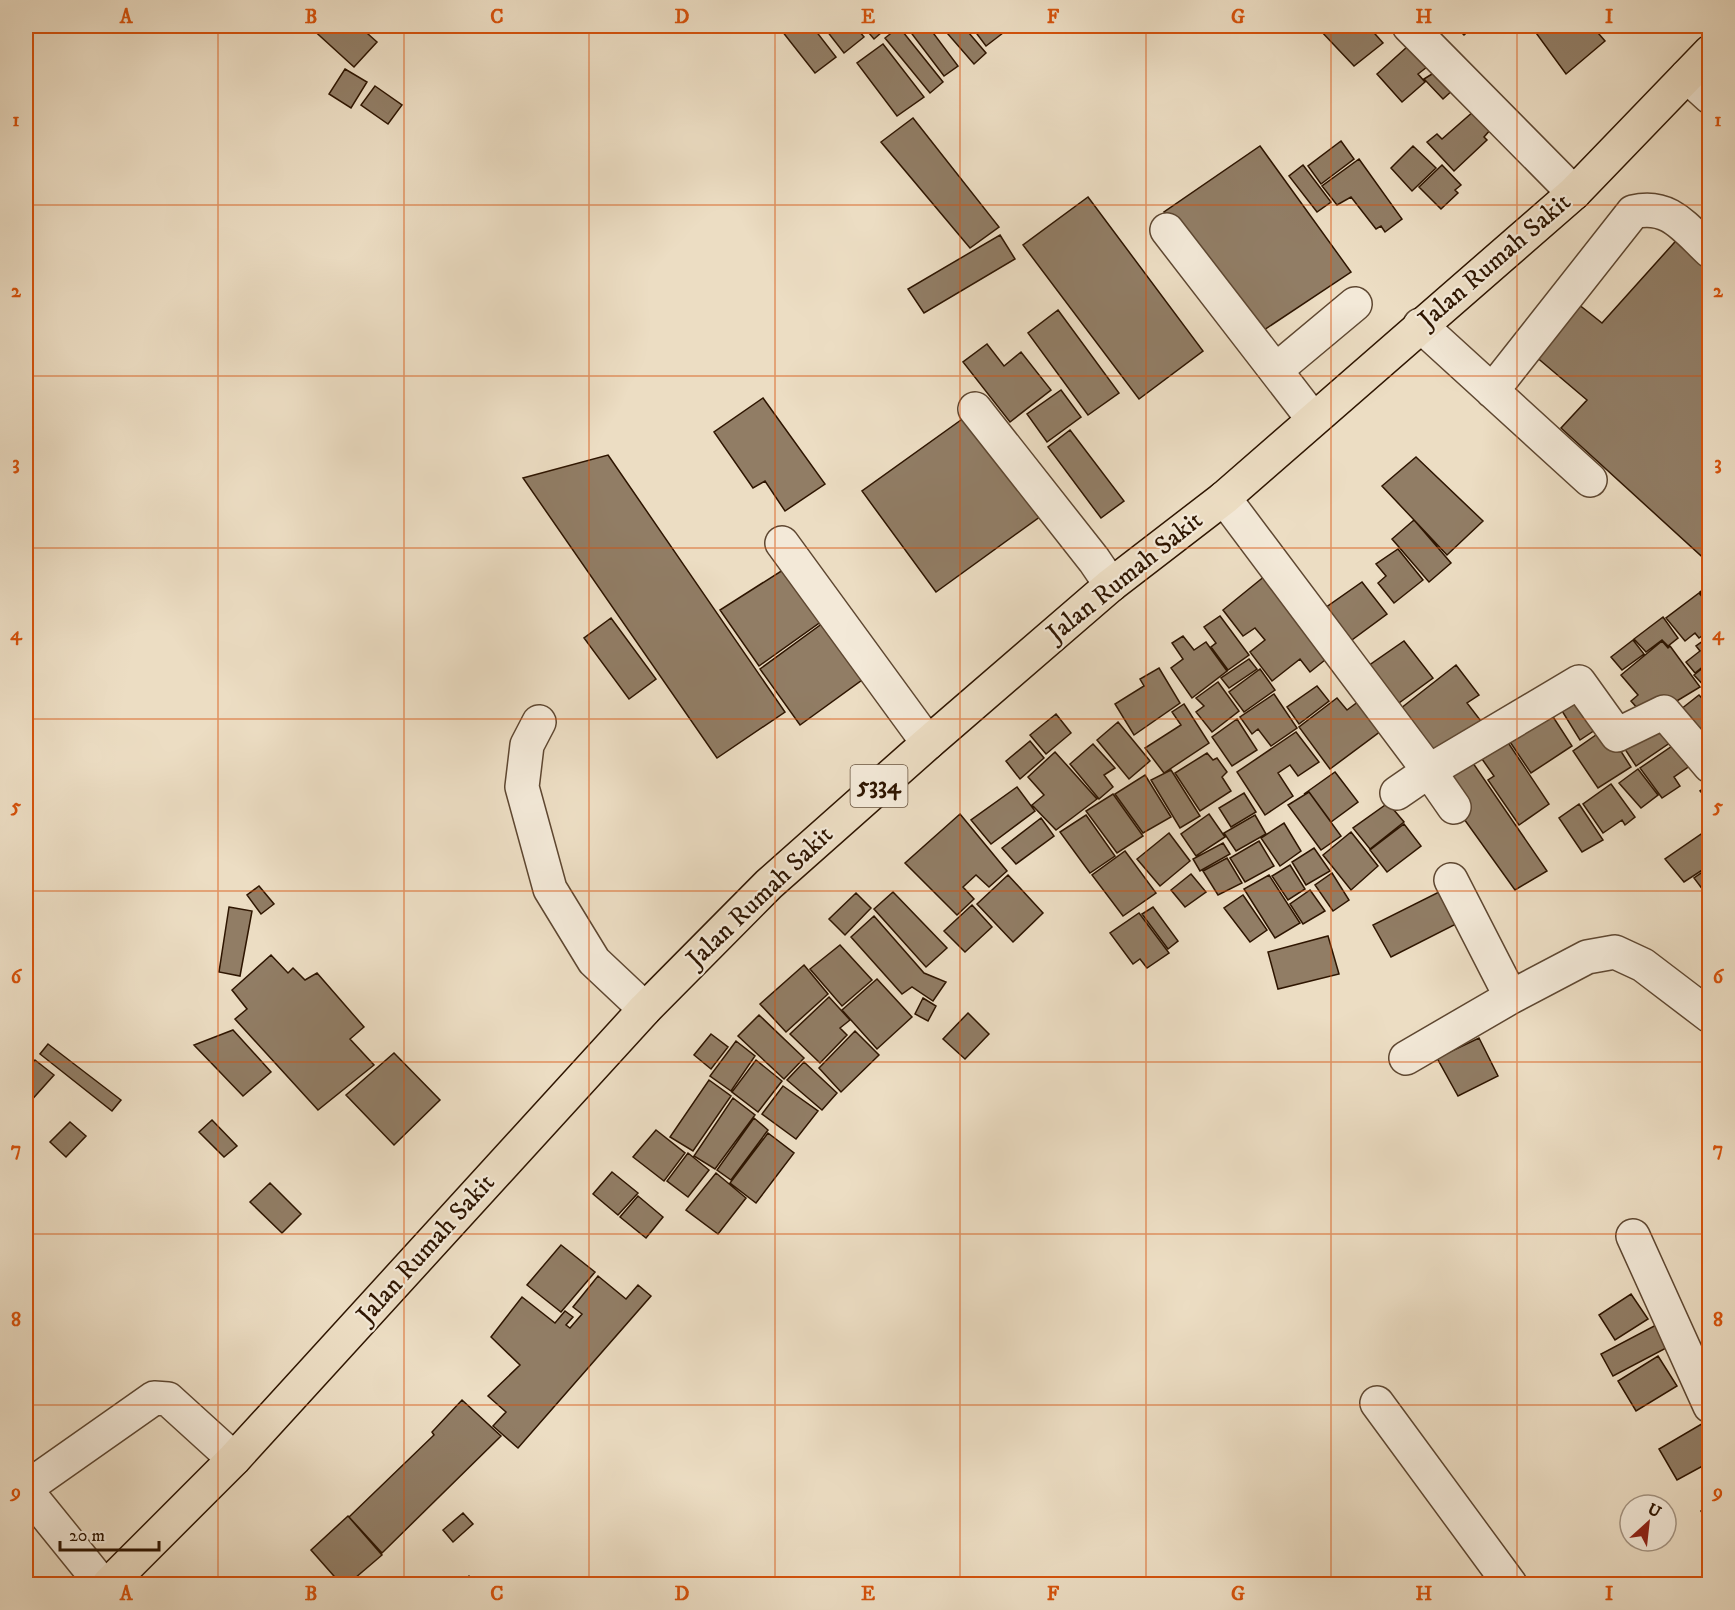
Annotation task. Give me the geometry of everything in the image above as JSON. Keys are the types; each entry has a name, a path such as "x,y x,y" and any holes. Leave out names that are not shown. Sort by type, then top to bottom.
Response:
{"main road":[{"name":"Jalan Rumah Sakit","path":"109,1584 234,1459 645,1009 770,884 928,742 1111,585 1224,498 1420,325 1698,86 1710,52"}],"street":[{"path":"1409,26 1574,193"},
{"path":"1492,390 1633,212 1647,209 1669,214 1710,251"},
{"path":"1167,230 1313,419"},
{"path":"1276,370 1355,304"},
{"path":"1420,325 1590,480"},
{"path":"975,409 1094,560 1111,585"},
{"path":"1224,498 1454,807"},
{"path":"782,543 928,742"},
{"path":"1397,793 1429,771 1578,682 1617,735 1664,712 1710,766"},
{"path":"539,722 527,745 522,787 550,889 594,961 645,1009"},
{"path":"1451,880 1511,997"},
{"path":"1406,1058 1511,997 1587,957 1615,952 1643,965 1710,1016"},
{"path":"1633,1236 1710,1406"},
{"path":"102,1584 26,1489 154,1398 168,1399 234,1459"},
{"path":"1377,1403 1510,1584"}],"building":[{"path":"309,26 359,26 377,42 354,67"},
{"path":"778,26 812,26 836,57 815,73"},
{"path":"823,26 855,26 864,37 844,53"},
{"path":"863,26 889,26 874,39"},
{"path":"906,26 928,26 958,66 944,76"},
{"path":"941,26 963,26 986,53 974,64"},
{"path":"971,26 997,26 1003,33 986,46"},
{"path":"1322,26 1368,26 1383,43 1354,66 1319,29"},
{"path":"1455,26 1474,26 1464,35"},
{"path":"1531,26 1592,26 1605,41 1566,74"},
{"path":"899,27 943,82 930,93 885,38"},
{"path":"883,44 924,97 897,116 857,63"},
{"path":"1407,47 1427,67 1418,74 1425,82 1402,102 1377,74"},
{"path":"345,69 367,82 351,108 329,94"},
{"path":"1440,69 1455,88 1443,99 1424,79"},
{"path":"375,86 402,105 388,124 361,105"},
{"path":"1474,111 1491,129 1484,137 1487,140 1454,171 1427,142 1437,134 1442,139"},
{"path":"913,118 999,227 970,248 881,142"},
{"path":"1341,141 1354,159 1321,184 1308,166"},
{"path":"1260,146 1351,272 1255,336 1164,212"},
{"path":"1413,146 1436,168 1412,191 1391,168"},
{"path":"1359,159 1402,219 1385,232 1381,226 1376,229 1351,197 1337,205 1322,186"},
{"path":"1303,165 1331,202 1317,212 1289,176"},
{"path":"1442,165 1461,185 1455,190 1458,193 1441,209 1419,187"},
{"path":"1088,197 1203,351 1139,399 1023,245"},
{"path":"1682,234 1710,261 1710,564 1561,428 1587,400 1528,350 1573,300 1602,323"},
{"path":"1000,235 1015,259 924,313 908,289"},
{"path":"1058,310 1119,393 1088,415 1028,333"},
{"path":"987,344 1004,366 1021,352 1051,390 1010,422 963,362"},
{"path":"1061,390 1081,417 1047,442 1027,414"},
{"path":"763,398 825,484 785,511 765,481 753,488 714,432"},
{"path":"968,415 1041,516 936,592 862,491"},
{"path":"1070,430 1124,501 1101,518 1048,447"},
{"path":"608,455 785,712 717,758 523,478"},
{"path":"1416,457 1483,521 1447,555 1382,486"},
{"path":"1414,520 1451,563 1429,582 1392,539"},
{"path":"1398,549 1423,580 1394,603 1378,583 1386,576 1376,564"},
{"path":"786,568 822,621 759,666 720,610"},
{"path":"1271,571 1335,652 1310,672 1300,659 1272,681 1250,652 1265,640 1255,628 1243,636 1223,610"},
{"path":"1362,582 1387,614 1341,648 1315,615"},
{"path":"1710,585 1710,604 1700,592"},
{"path":"1699,593 1710,606 1710,610 1704,614 1710,621 1710,630 1699,638 1695,633 1685,641 1666,618"},
{"path":"1220,616 1249,655 1228,670 1211,647 1216,643 1204,627"},
{"path":"1663,617 1678,638 1668,646 1662,640 1646,652 1634,639"},
{"path":"611,618 656,679 629,699 584,638"},
{"path":"823,623 862,680 800,725 760,669"},
{"path":"1183,636 1194,650 1206,642 1227,671 1192,698 1171,668 1183,659 1172,643"},
{"path":"1710,636 1710,661 1695,673 1686,662 1700,651 1696,646"},
{"path":"1633,640 1644,654 1622,670 1611,657"},
{"path":"1404,641 1433,678 1388,711 1358,673"},
{"path":"1662,641 1668,648 1670,646 1700,687 1647,719 1631,701 1638,695 1621,675"},
{"path":"1249,659 1257,669 1229,688 1221,678"},
{"path":"1710,662 1710,688 1708,690 1694,675"},
{"path":"1456,665 1479,695 1467,703 1484,725 1438,759 1391,716"},
{"path":"1159,668 1180,703 1134,735 1115,704 1144,686 1140,679"},
{"path":"1260,669 1275,690 1244,712 1229,692"},
{"path":"1218,682 1239,711 1212,732 1196,712 1204,706 1196,698"},
{"path":"1577,683 1604,724 1580,740 1554,698"},
{"path":"1317,686 1329,701 1299,724 1287,707"},
{"path":"1274,694 1297,728 1271,746 1258,729 1252,734 1240,717"},
{"path":"1367,695 1389,725 1330,769 1299,727 1337,698 1347,710"},
{"path":"1699,695 1710,707 1710,732 1699,740 1676,713"},
{"path":"1184,704 1209,743 1164,773 1145,748 1181,725 1172,712"},
{"path":"1546,706 1572,746 1531,773 1504,733"},
{"path":"1662,713 1677,738 1636,766 1619,740"},
{"path":"1056,714 1071,733 1046,754 1030,735"},
{"path":"1237,719 1257,750 1232,766 1212,737"},
{"path":"1118,722 1150,761 1129,779 1097,740"},
{"path":"1606,728 1631,767 1598,788 1573,751"},
{"path":"1296,732 1319,762 1298,776 1290,765 1278,773 1293,796 1265,815 1237,772"},
{"path":"1503,735 1549,804 1519,825 1488,780 1494,776 1482,759 1492,753 1486,744"},
{"path":"1030,741 1044,758 1020,779 1006,761"},
{"path":"1678,742 1694,763 1674,777 1680,786 1662,798 1640,768"},
{"path":"1093,744 1115,768 1104,775 1113,787 1099,799 1070,764"},
{"path":"1464,750 1547,871 1515,890 1431,773"},
{"path":"1055,752 1097,799 1056,830 1032,805 1044,795 1028,777"},
{"path":"1207,753 1213,760 1217,758 1227,772 1222,777 1231,791 1200,811 1175,773"},
{"path":"1638,769 1658,795 1641,808 1619,783"},
{"path":"1171,770 1200,816 1180,828 1151,780"},
{"path":"1335,772 1358,802 1331,822 1309,792 1304,794"},
{"path":"1145,775 1171,817 1143,833 1115,794"},
{"path":"1611,784 1635,817 1625,825 1622,820 1603,833 1583,804"},
{"path":"1710,784 1710,802 1700,791"},
{"path":"1017,787 1035,811 991,844 971,820"},
{"path":"1309,792 1341,836 1321,850 1288,805"},
{"path":"1244,793 1256,812 1231,827 1219,808"},
{"path":"1113,794 1143,836 1117,853 1086,811"},
{"path":"1388,803 1404,822 1370,849 1353,828"},
{"path":"1579,804 1603,840 1582,852 1559,818"},
{"path":"960,814 1007,871 989,887 976,875 963,887 974,899 957,915 905,863"},
{"path":"1209,814 1225,837 1196,856 1181,834"},
{"path":"1086,815 1115,856 1090,873 1060,832"},
{"path":"1255,815 1266,834 1236,851 1224,833"},
{"path":"1041,818 1054,836 1016,864 1002,848"},
{"path":"1284,823 1301,851 1280,866 1261,838"},
{"path":"1404,824 1421,846 1387,872 1370,850"},
{"path":"1710,828 1710,865 1684,882 1665,859"},
{"path":"1351,832 1378,866 1351,890 1323,855"},
{"path":"1169,833 1190,861 1160,886 1137,859"},
{"path":"1259,841 1274,866 1245,882 1230,858"},
{"path":"1223,843 1230,854 1200,871 1193,859"},
{"path":"1314,848 1330,871 1306,885 1292,862"},
{"path":"1125,851 1156,893 1123,916 1092,875"},
{"path":"1227,858 1242,883 1218,895 1203,871"},
{"path":"1290,865 1305,889 1288,900 1272,876"},
{"path":"1710,867 1710,891 1706,894 1694,878"},
{"path":"1332,873 1349,900 1333,911 1315,885"},
{"path":"1191,874 1206,892 1185,907 1171,890"},
{"path":"1008,875 1043,913 1013,942 977,904"},
{"path":"1269,875 1300,923 1275,938 1244,889"},
{"path":"259,886 274,904 261,914 247,895"},
{"path":"1310,890 1325,911 1303,924 1290,904"},
{"path":"1443,890 1460,922 1391,957 1373,925"},
{"path":"893,892 947,948 926,967 874,909"},
{"path":"856,893 871,908 845,935 829,919"},
{"path":"1243,895 1267,930 1250,942 1224,908"},
{"path":"972,905 992,927 965,952 944,931"},
{"path":"229,907 252,911 240,976 219,972"},
{"path":"1153,907 1178,941 1168,949 1142,914"},
{"path":"1139,913 1169,953 1147,968 1140,959 1133,964 1110,933"},
{"path":"874,916 924,973 946,982 933,1001 912,987 902,994 851,937"},
{"path":"1328,936 1339,974 1278,989 1268,952"},
{"path":"840,945 872,980 842,1006 810,969"},
{"path":"271,955 288,973 293,968 305,980 317,973 364,1027 350,1039 374,1065 318,1110 235,1019 247,1009 232,990"},
{"path":"804,965 828,994 786,1032 760,1004"},
{"path":"877,979 912,1017 877,1049 842,1010"},
{"path":"829,997 850,1020 840,1028 847,1035 820,1063 790,1034"},
{"path":"923,998 936,1006 928,1021 915,1014"},
{"path":"968,1013 989,1034 965,1059 943,1039"},
{"path":"759,1015 804,1058 784,1079 738,1036"},
{"path":"233,1030 271,1072 243,1096 194,1045"},
{"path":"855,1031 879,1055 841,1092 819,1068"},
{"path":"711,1034 728,1047 711,1069 694,1055"},
{"path":"1479,1038 1498,1076 1458,1096 1437,1058"},
{"path":"736,1041 755,1056 731,1091 710,1076"},
{"path":"48,1044 121,1100 112,1111 40,1054"},
{"path":"394,1053 440,1100 394,1145 346,1095"},
{"path":"35,1060 54,1075 29,1103 26,1100 26,1070"},
{"path":"756,1060 782,1081 758,1112 732,1092"},
{"path":"804,1062 837,1093 822,1110 787,1080"},
{"path":"709,1080 731,1096 693,1151 670,1137"},
{"path":"783,1086 818,1111 796,1139 762,1114"},
{"path":"733,1098 755,1115 715,1169 694,1156"},
{"path":"754,1118 768,1130 731,1180 717,1170"},
{"path":"212,1120 237,1146 224,1157 199,1132"},
{"path":"70,1122 86,1136 66,1157 50,1142"},
{"path":"656,1130 685,1153 664,1181 633,1157"},
{"path":"768,1133 794,1153 756,1203 730,1183"},
{"path":"688,1153 709,1170 688,1197 667,1181"},
{"path":"612,1172 638,1193 618,1215 593,1194"},
{"path":"716,1173 746,1198 718,1234 686,1210"},
{"path":"270,1183 301,1214 282,1233 250,1202"},
{"path":"638,1196 663,1217 646,1238 620,1217"},
{"path":"561,1245 595,1272 561,1312 527,1285"},
{"path":"598,1276 626,1299 638,1285 651,1296 518,1448 493,1426 506,1412 488,1396 520,1365 491,1337 522,1297 555,1323 565,1311 573,1317 566,1325 570,1328 582,1314 573,1307"},
{"path":"1631,1294 1648,1319 1615,1340 1599,1315"},
{"path":"1658,1324 1670,1346 1613,1376 1601,1354"},
{"path":"1658,1356 1677,1386 1636,1411 1618,1381"},
{"path":"462,1400 501,1436 382,1553 349,1517 434,1435 432,1432"},
{"path":"1705,1422 1710,1429 1710,1462 1677,1480 1659,1449"},
{"path":"1710,1506 1710,1526 1701,1511"},
{"path":"463,1513 473,1524 453,1542 443,1530"},
{"path":"348,1516 382,1555 348,1584 341,1584 311,1550"},
{"path":"469,1576 478,1584 463,1584"}]}
